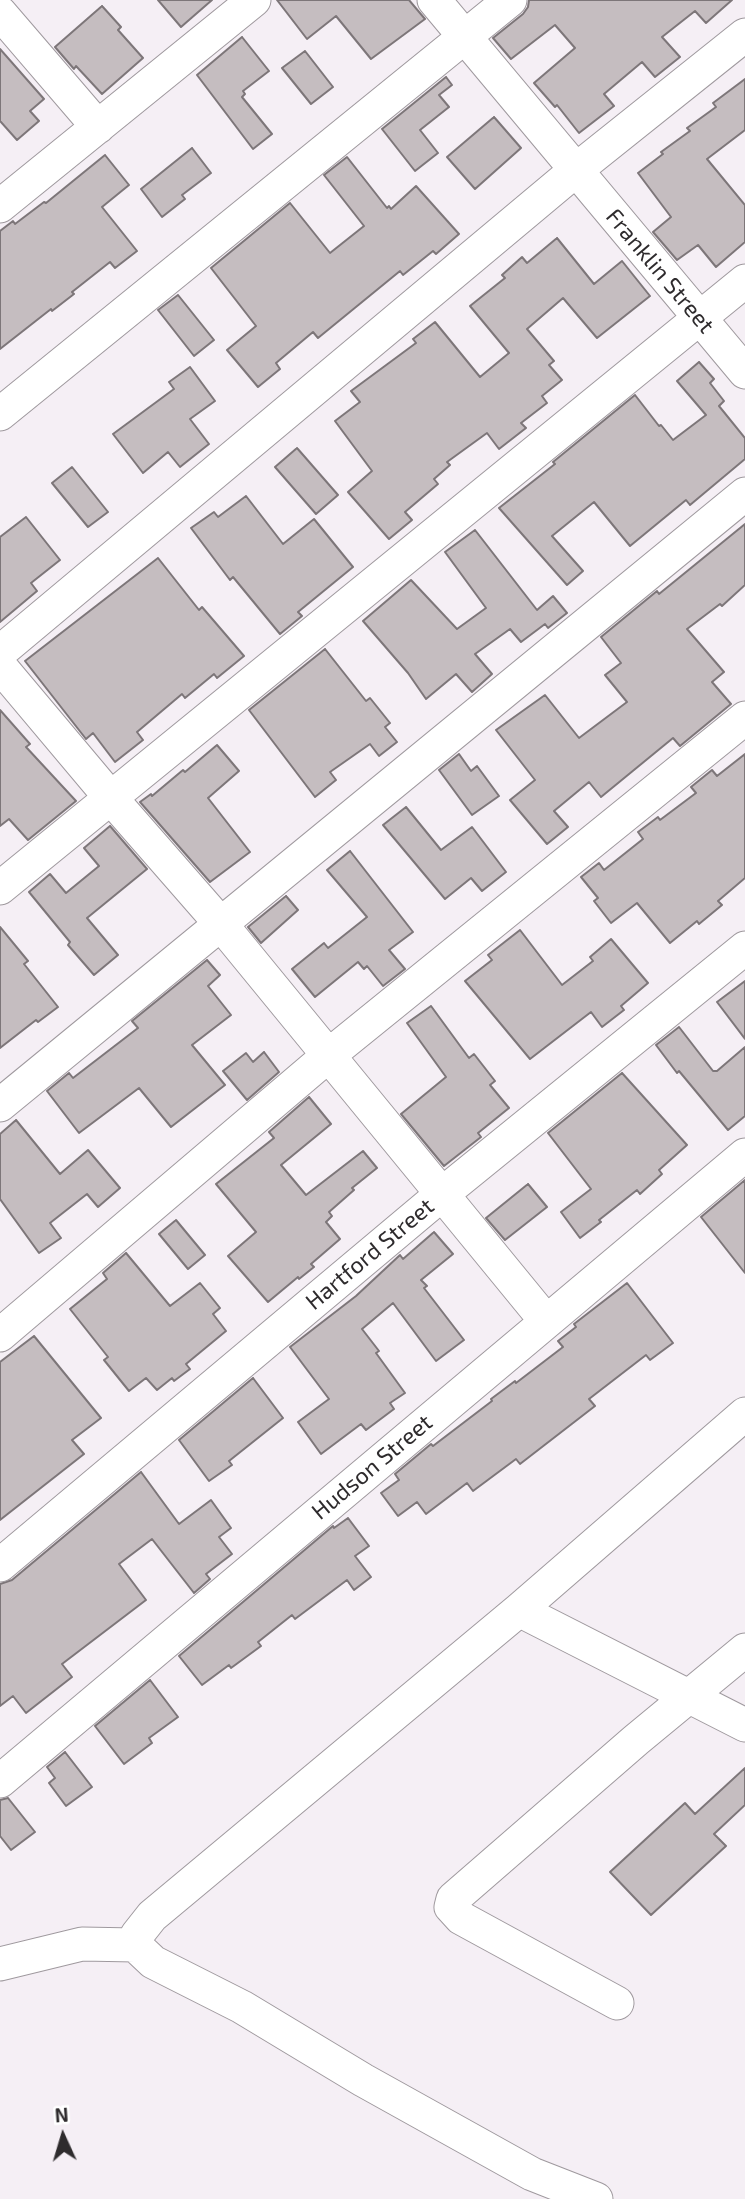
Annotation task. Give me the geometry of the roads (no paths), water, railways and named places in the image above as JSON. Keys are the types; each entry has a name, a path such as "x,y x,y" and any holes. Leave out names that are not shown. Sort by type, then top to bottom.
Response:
{"street":[{"name":"Franklin Street","path":"433,0 745,372"},
{"path":"0,414 510,0"},
{"path":"0,206 98,127 237,5"},
{"path":"0,13 98,127"},
{"path":"0,652 576,170 745,35"},
{"path":"0,888 745,281"},
{"path":"0,1105 745,494"},
{"path":"0,666 220,923 546,1321"},
{"path":"0,1335 329,1055 745,718"},
{"name":"Hartford Street","path":"0,1565 441,1195 745,948"},
{"name":"Hudson Street","path":"0,1781 745,1155"},
{"path":"135,1945 137,1935 152,1916 519,1610 745,1414"},
{"path":"519,1610 745,1725"},
{"path":"617,2003 461,1918 452,1907 453,1899 745,1650"},
{"path":"0,1964 82,1944 135,1945 153,1962 242,2007 363,2080 532,2174 596,2199"}]}
